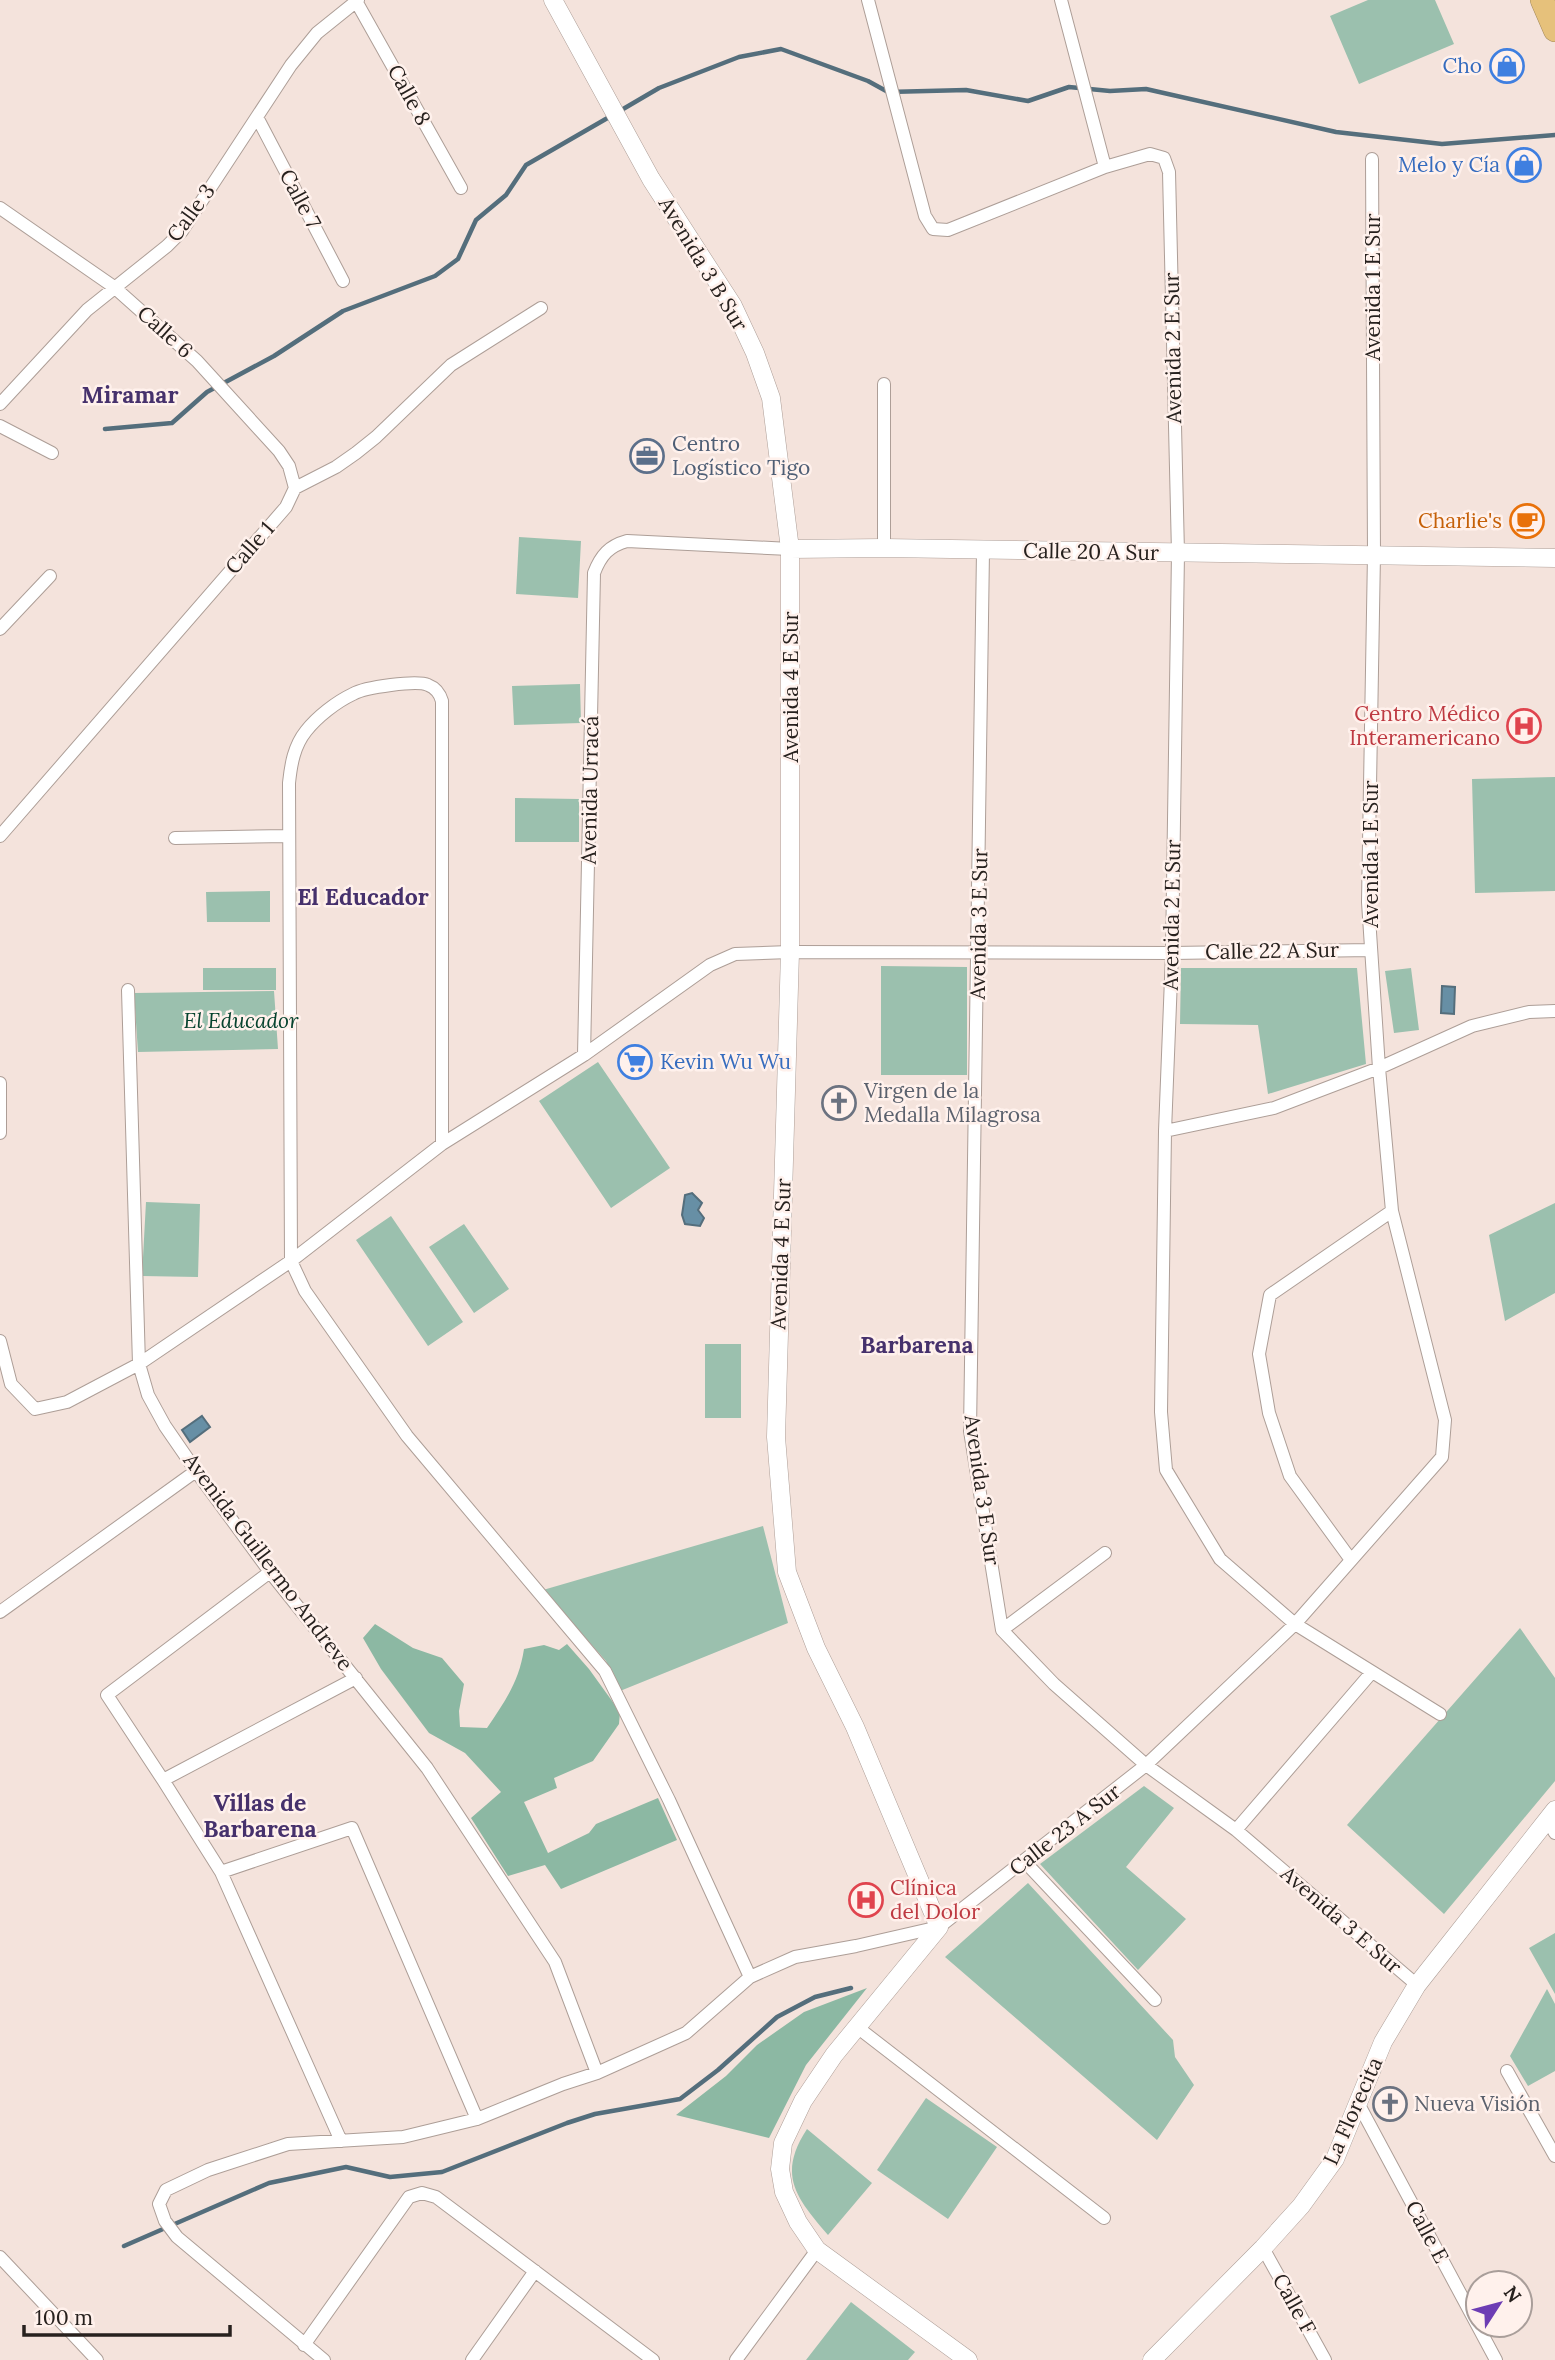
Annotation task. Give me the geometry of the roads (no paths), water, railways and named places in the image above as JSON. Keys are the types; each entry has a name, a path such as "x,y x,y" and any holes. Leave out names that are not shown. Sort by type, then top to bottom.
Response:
{"highway":[{"path":"1542,0 1555,30"}],"street":[{"name":"Avenida 3 B Sur","path":"552,0 651,179 733,306 755,353 771,398 790,549"},
{"path":"868,0 925,216 933,229 948,230 1105,167 1061,0"},
{"name":"Calle 3","path":"0,404 71,325 182,231 291,65 317,33 357,1"},
{"name":"Calle 8","path":"357,1 461,188"},
{"name":"Calle 7","path":"257,117 344,281"},
{"name":"Avenida 2 E Sur","path":"1105,167 1150,154 1164,158 1169,172 1178,553 1161,1412 1166,1470 1220,1559 1294,1625 1440,1714"},
{"name":"Avenida 1 E Sur","path":"1372,159 1374,554 1368,902 1392,1211 1445,1420 1442,1457"},
{"name":"Calle 6","path":"0,208 114,287 212,376 278,451 289,466 295,488"},
{"path":"295,488 336,467 356,453 451,365 541,309"},
{"path":"884,384 884,548"},
{"path":"0,426 52,453"},
{"name":"Calle 1","path":"0,836 286,507 295,488"},
{"name":"Calle 20 A Sur","path":"627,541 790,549 884,548 1555,558"},
{"name":"Avenida Urracá","path":"584,1055 594,573 606,552 627,541"},
{"name":"Avenida 4 E Sur","path":"790,549 790,952 776,1437 787,1572 816,1648 855,1727 939,1927"},
{"name":"Avenida 3 E Sur","path":"984,551 970,1431 1002,1629 1054,1684 1146,1765 1236,1830 1417,1985"},
{"path":"0,629 50,576"},
{"path":"442,1144 442,701 435,689 423,684 370,687 353,694 321,716 304,732 293,755 289,783 291,1261 304,1292 407,1436 605,1671 669,1800 750,1977"},
{"path":"175,838 288,836"},
{"name":"Calle 22 A Sur","path":"0,1341 11,1384 35,1409 67,1402 139,1364 291,1261 442,1144 584,1055 722,958 735,954 1371,950"},
{"name":"Avenida Guillermo Andreve","path":"128,990 139,1364 148,1395 196,1471 270,1572 427,1768 555,1962 597,2073"},
{"path":"1165,1131 1274,1108 1379,1068 1472,1026 1530,1012 1555,1011"},
{"path":"0,1083 0,1133"},
{"path":"1350,1560 1290,1476 1269,1413 1259,1354 1270,1295 1392,1211"},
{"name":"Calle 23 A Sur","path":"304,2345 177,2237 165,2221 159,2204 166,2190 208,2170 288,2144 403,2137 477,2119 597,2073 686,2033 750,1977 795,1957 939,1927 1146,1765 1294,1625 1442,1457"},
{"path":"0,1612 196,1471"},
{"path":"1002,1629 1105,1553"},
{"path":"270,1572 107,1695 221,1872 341,2141"},
{"path":"1236,1830 1372,1672"},
{"path":"163,1780 356,1678"},
{"name":"La Florecita","path":"1153,2359 1301,2206 1335,2159 1383,2042 1417,1985 1552,1821"},
{"path":"221,1872 352,1828 477,2119"},
{"path":"1025,1862 1155,2000"},
{"path":"939,1927 834,2055 803,2101 783,2143 780,2169 784,2192 798,2222 817,2250 968,2360"},
{"path":"857,2027 1104,2218"},
{"path":"1507,2071 1555,2156"},
{"name":"Calle E","path":"1358,2103 1496,2360"},
{"path":"324,2360 304,2345 409,2197 422,2193 436,2197 653,2360"},
{"name":"Calle F","path":"1263,2248 1325,2360"},
{"path":"736,2360 817,2250"},
{"path":"0,2257 97,2360"},
{"path":"472,2360 534,2271"}],"water":[{"path":"1442,986 1455,987 1454,1014 1441,1013"},
{"path":"692,1193 702,1203 698,1210 704,1218 700,1226 685,1224 682,1215 685,1195"},
{"path":"202,1416 210,1427 190,1442 182,1430"}],"waterway":[{"path":"618,112 659,88 739,57 781,49 868,81 888,92 966,90 1028,101 1069,87 1110,91 1146,89 1336,132 1442,144 1555,135"},
{"path":"105,429 172,423 207,392 274,356 343,311 435,276 458,259 476,220 506,195 526,165 611,116"},
{"path":"124,2246 269,2183 346,2167 390,2177 442,2172 595,2114 680,2099 718,2070 777,2017 815,1997 851,1988"}],"place":[{"name":"Cho","path":"1507,66"},
{"name":"Melo y Cía","path":"1524,165"},
{"name":"Centro Logístico Tigo","path":"647,456"},
{"name":"Charlie's","path":"1527,521"},
{"name":"Centro Médico Interamericano","path":"1524,726"},
{"name":"Kevin Wu Wu","path":"635,1062"},
{"name":"Virgen de la Medalla Milagrosa","path":"839,1103"},
{"name":"Clínica del Dolor","path":"866,1900"},
{"name":"Nueva Visión","path":"1390,2104"}],"district":[{"name":"Miramar","path":"130,395"},
{"name":"El Educador","path":"363,897"},
{"name":"Barbarena","path":"917,1345"},
{"name":"Villas de Barbarena","path":"260,1816"}]}
